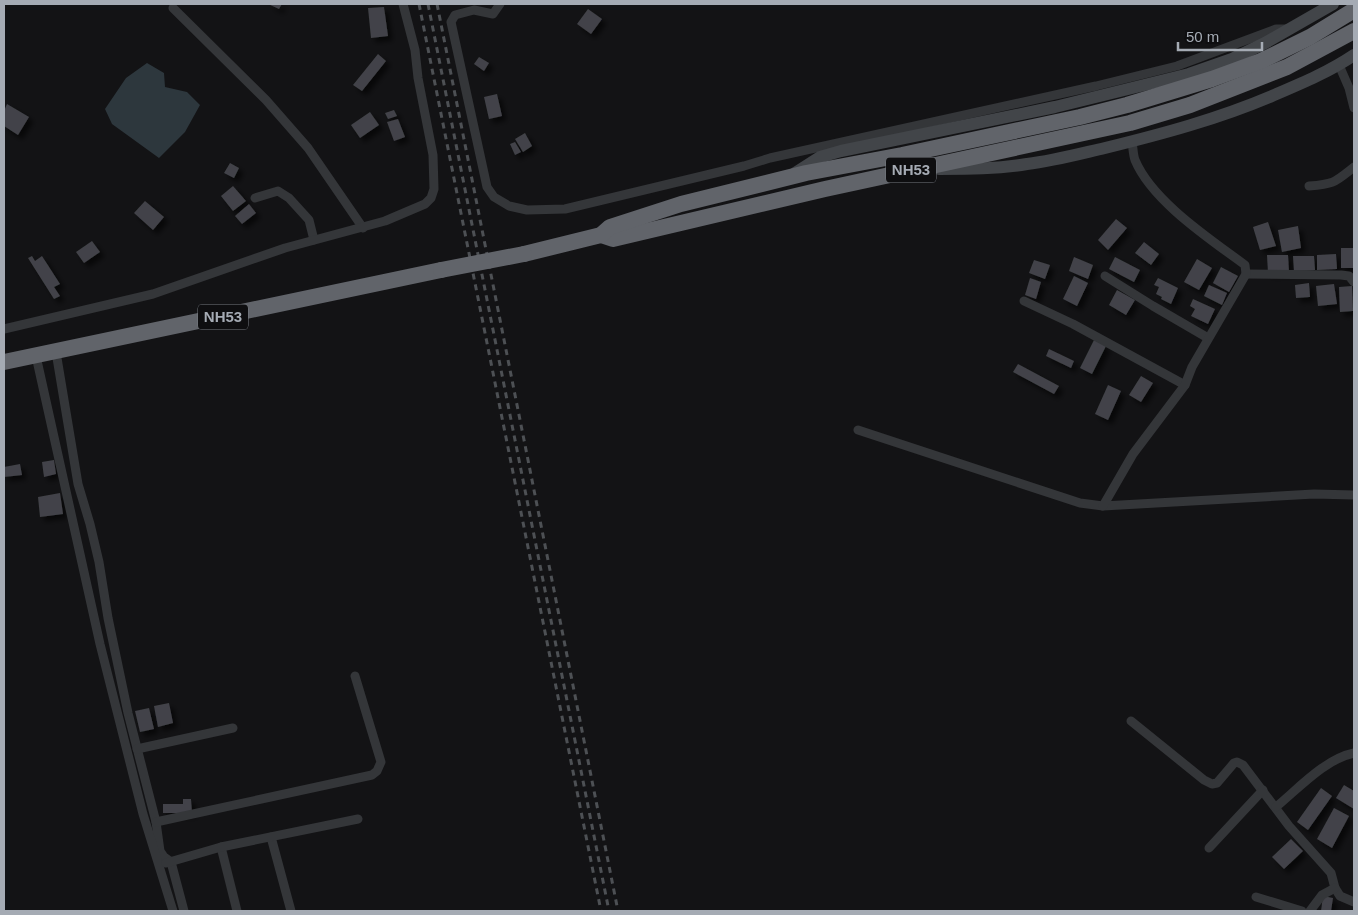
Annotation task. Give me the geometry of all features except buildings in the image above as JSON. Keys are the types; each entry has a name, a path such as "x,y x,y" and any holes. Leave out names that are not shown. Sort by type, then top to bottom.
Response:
{"highway":[{"name":"NH53","path":"4,362 524,254 601,236 613,239 1130,123 1190,105 1216,86 1310,37 1354,10"},
{"name":"NH53","path":"601,236 610,227 681,204 787,178 1080,117 1216,86 1287,67 1354,31"}],"main road":[{"path":"787,178 820,157 841,151 1055,107 1189,74 1232,59 1333,4"},
{"path":"915,170 982,169 1027,164 1180,129 1237,111 1339,65 1354,55"}],"street":[{"path":"4,329 153,294 285,248 385,221 425,204 431,198 434,189 434,162 418,78 415,50 403,4"},
{"path":"500,4 493,14 474,10 455,15 451,22 487,187 494,197 509,206 527,210 565,209 770,158 1096,86 1177,66 1276,29 1290,29"},
{"path":"173,8 266,100 308,148 363,228"},
{"path":"1339,65 1349,88 1354,108"},
{"path":"1103,506 1133,454 1184,385 1208,338 1246,274 1245,265 1186,220 1155,192 1135,160 1132,141"},
{"path":"1309,186 1330,184 1342,178 1354,167"},
{"path":"255,198 278,191 289,198 309,220 314,240"},
{"path":"1246,274 1341,275 1349,276 1354,281"},
{"path":"1105,276 1208,338"},
{"path":"1024,301 1073,324 1184,385"},
{"path":"56,352 78,484 99,562 108,618 137,749 156,822 160,851 171,862 184,911"},
{"path":"36,356 100,644 143,814 173,911"},
{"path":"858,430 1080,503 1103,506 1314,494 1354,495"},
{"path":"156,822 372,775 377,771 380,762 354,676"},
{"path":"1131,722 1204,780 1212,784 1217,783 1237,762 1243,765 1290,826 1331,873 1335,888 1340,896 1354,902"},
{"path":"137,749 233,728"},
{"path":"1276,807 1318,772 1344,756 1354,753"},
{"path":"1209,848 1263,790"},
{"path":"159,865 221,847 358,819"},
{"path":"271,837 291,911"},
{"path":"221,847 237,911"},
{"path":"1310,911 1322,895 1335,888"},
{"path":"1256,897 1302,911"}],"shaded area":[{"path":"147,63 164,73 165,87 187,92 200,105 185,132 159,158 112,124 105,109 126,78"}],"railway":[{"path":"419,4 601,911"},
{"path":"428,4 609,911"},
{"path":"437,4 618,911"}]}
